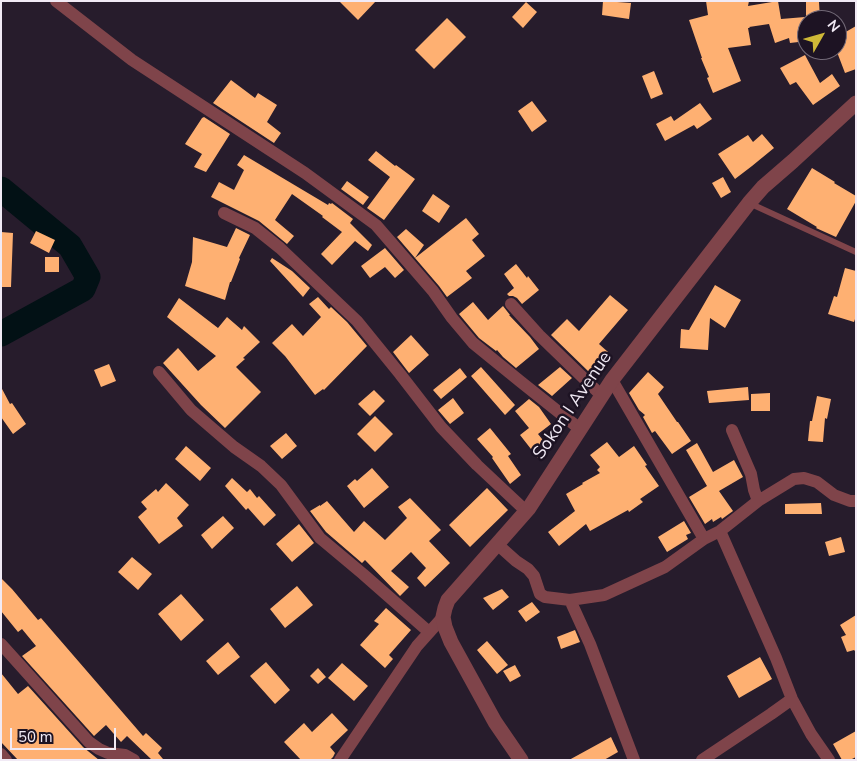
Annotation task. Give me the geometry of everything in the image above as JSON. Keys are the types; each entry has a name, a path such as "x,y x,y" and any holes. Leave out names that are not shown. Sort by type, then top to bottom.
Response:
{"street":[{"path":"56,1 132,60 305,173 376,225 433,291 473,343 580,429"},
{"name":"Sokon I Avenue","path":"443,617 448,600 526,511 612,380 749,203 763,187 856,103"},
{"path":"224,213 255,228 280,248 357,321 441,427 477,465 526,511"},
{"path":"511,304 539,335 602,396"},
{"path":"159,372 191,410 234,447 261,466 281,485 320,538 429,632"},
{"path":"612,380 704,539"},
{"path":"732,430 751,474 758,501"},
{"path":"497,544 528,569 534,576 540,594 545,597 570,600 604,595 664,567 720,530 758,501 794,479 804,478 817,482 834,495 850,501 856,501"},
{"path":"720,530 792,699 811,734 829,760"},
{"path":"570,600 590,644 634,760"},
{"path":"340,760 416,646 443,617"},
{"path":"443,617 451,642 478,692 521,760"},
{"path":"1,644 89,742 108,753 125,755 134,760"},
{"path":"702,760 792,699"},
{"path":"1,754 6,760"}],"lane":[{"path":"749,203 856,252"}],"building":[{"path":"339,1 376,1 358,20"},
{"path":"603,1 631,3 629,19 602,15"},
{"path":"706,1 749,1 748,6 778,1 781,19 797,18 797,42 790,43 789,38 775,43 769,24 749,27 751,45 728,48 741,81 713,93 689,20 708,15"},
{"path":"526,2 537,12 523,28 512,17"},
{"path":"806,2 819,2 819,10 806,10"},
{"path":"447,18 466,37 434,69 415,50"},
{"path":"856,26 856,69 845,73 840,60 847,60 847,31"},
{"path":"797,59 808,60 820,83 832,74 840,86 813,105 796,82 790,85 780,68"},
{"path":"654,71 663,94 651,99 642,76"},
{"path":"231,80 255,98 258,93 277,105 267,122 281,133 274,143 213,103"},
{"path":"532,101 547,121 532,132 518,111"},
{"path":"700,103 712,119 697,129 694,125 665,141 656,124 671,116 674,121"},
{"path":"204,117 230,134 206,172 194,167 202,154 185,144"},
{"path":"762,134 774,148 735,179 718,154 748,135 753,142"},
{"path":"376,151 415,179 384,220 367,208 390,177 368,160"},
{"path":"244,155 328,205 332,203 353,219 350,223 372,245 368,251 355,241 332,265 321,254 342,232 292,194 275,220 294,236 287,244 259,221 211,197 219,182 234,190 244,170 237,165"},
{"path":"812,168 856,196 856,201 836,237 816,228 787,209"},
{"path":"723,177 731,192 721,198 712,183"},
{"path":"347,181 369,197 363,205 341,189"},
{"path":"433,194 450,206 439,223 422,211"},
{"path":"466,218 479,234 472,240 485,256 466,271 472,278 447,297 415,258"},
{"path":"236,228 250,235 239,258 225,300 185,286 192,262 193,237 227,247"},
{"path":"406,229 424,245 415,258 397,237"},
{"path":"36,231 55,240 49,253 30,243"},
{"path":"1,232 13,233 11,287 1,287"},
{"path":"385,248 404,270 395,278 385,267 370,278 361,266"},
{"path":"45,257 59,257 59,272 45,272"},
{"path":"272,258 292,271 310,288 303,297 270,261"},
{"path":"516,264 539,290 522,304 517,298 507,294 514,288 504,274"},
{"path":"845,268 856,271 856,316 854,322 828,314 834,296 837,297"},
{"path":"715,285 741,300 725,328 710,318 708,350 680,348 681,329 689,330"},
{"path":"610,295 628,310 599,344 608,352 589,372 551,335 567,319 579,331"},
{"path":"318,297 329,309 331,307 347,322 367,346 324,390 315,395 285,356 272,343 292,324 303,336 321,317 309,304"},
{"path":"179,298 218,328 227,317 242,330 244,326 260,342 236,367 261,392 225,428 163,363 178,348 198,371 216,356 167,317"},
{"path":"473,302 488,320 503,306 539,349 516,368 497,350 479,338 459,314"},
{"path":"411,335 429,355 409,373 393,352"},
{"path":"109,364 116,381 101,387 94,370"},
{"path":"481,367 515,405 505,415 471,376"},
{"path":"560,367 572,378 552,396 538,385"},
{"path":"460,368 467,377 441,399 433,390"},
{"path":"648,372 664,387 658,394 691,441 672,454 655,431 652,433 643,417 645,415 639,410 629,393"},
{"path":"1,387 10,404 12,403 26,424 13,434 1,417"},
{"path":"748,387 749,400 709,403 707,391"},
{"path":"374,390 385,401 370,416 358,404"},
{"path":"770,393 770,411 751,411 751,394"},
{"path":"817,396 831,399 827,419 825,418 823,442 808,441 810,421 812,421"},
{"path":"453,398 464,413 450,424 438,410"},
{"path":"529,399 539,407 551,424 538,434 550,449 538,458 520,435 529,428 515,411"},
{"path":"375,416 393,434 375,452 357,434"},
{"path":"490,428 511,454 508,456 521,475 510,484 493,457 477,439"},
{"path":"286,433 297,446 282,459 270,446"},
{"path":"607,442 619,457 634,446 659,486 640,499 643,502 629,512 628,510 590,531 586,524 559,546 548,532 575,511 566,494 600,473 597,470 600,467 590,455"},
{"path":"697,443 713,472 734,460 743,477 719,491 733,511 722,519 721,517 713,522 712,519 705,524 689,497 707,486 686,450"},
{"path":"186,446 211,468 200,481 175,459"},
{"path":"372,468 389,487 364,508 347,486 355,479 357,481"},
{"path":"232,478 247,492 250,489 257,498 259,496 276,515 264,526 248,508 246,510 225,486"},
{"path":"166,483 189,505 177,518 183,526 159,544 138,517 147,509 141,502 156,489 158,492"},
{"path":"487,488 508,510 470,547 449,525"},
{"path":"410,498 441,530 429,541 450,563 425,587 417,578 426,568 411,552 391,571 409,587 400,596 365,560 362,563 326,532 310,511 327,501 354,532 364,521 385,540 407,518 398,507"},
{"path":"821,503 822,514 785,514 785,504"},
{"path":"223,516 234,528 212,549 201,535"},
{"path":"684,521 691,533 686,535 688,539 667,552 658,537"},
{"path":"299,524 314,543 292,562 276,544"},
{"path":"841,537 845,552 829,556 825,542"},
{"path":"132,557 152,574 138,590 118,572"},
{"path":"1,578 38,620 41,618 143,736 146,733 162,748 158,753 163,760 152,760 127,736 121,742 106,725 94,736 22,656 36,646 22,629 18,632 1,611"},
{"path":"297,586 313,605 285,628 270,609"},
{"path":"502,589 509,597 493,610 483,598"},
{"path":"181,594 204,620 181,641 158,614"},
{"path":"532,602 540,612 526,622 518,611"},
{"path":"386,608 411,630 389,655 393,659 385,668 360,645 379,624 374,621"},
{"path":"856,615 856,652 854,650 847,652 841,637 846,635 840,625"},
{"path":"575,630 580,642 561,649 557,637"},
{"path":"487,641 508,665 497,674 477,650"},
{"path":"228,642 240,657 218,675 206,661"},
{"path":"760,657 772,679 739,698 727,676"},
{"path":"266,662 290,690 275,704 250,676"},
{"path":"342,663 368,686 354,701 328,678"},
{"path":"515,665 521,676 510,682 503,671"},
{"path":"318,668 326,677 318,684 310,676"},
{"path":"1,673 18,694 28,686 83,747 99,760 18,760 1,742"},
{"path":"332,713 348,730 330,747 335,753 333,757 330,760 301,760 284,742 304,723 312,732"},
{"path":"856,731 856,757 850,760 842,760 833,744"},
{"path":"611,737 618,752 604,760 569,760"}],"waterway":[{"path":"1,189 70,246 88,277 83,289 1,334"}]}
